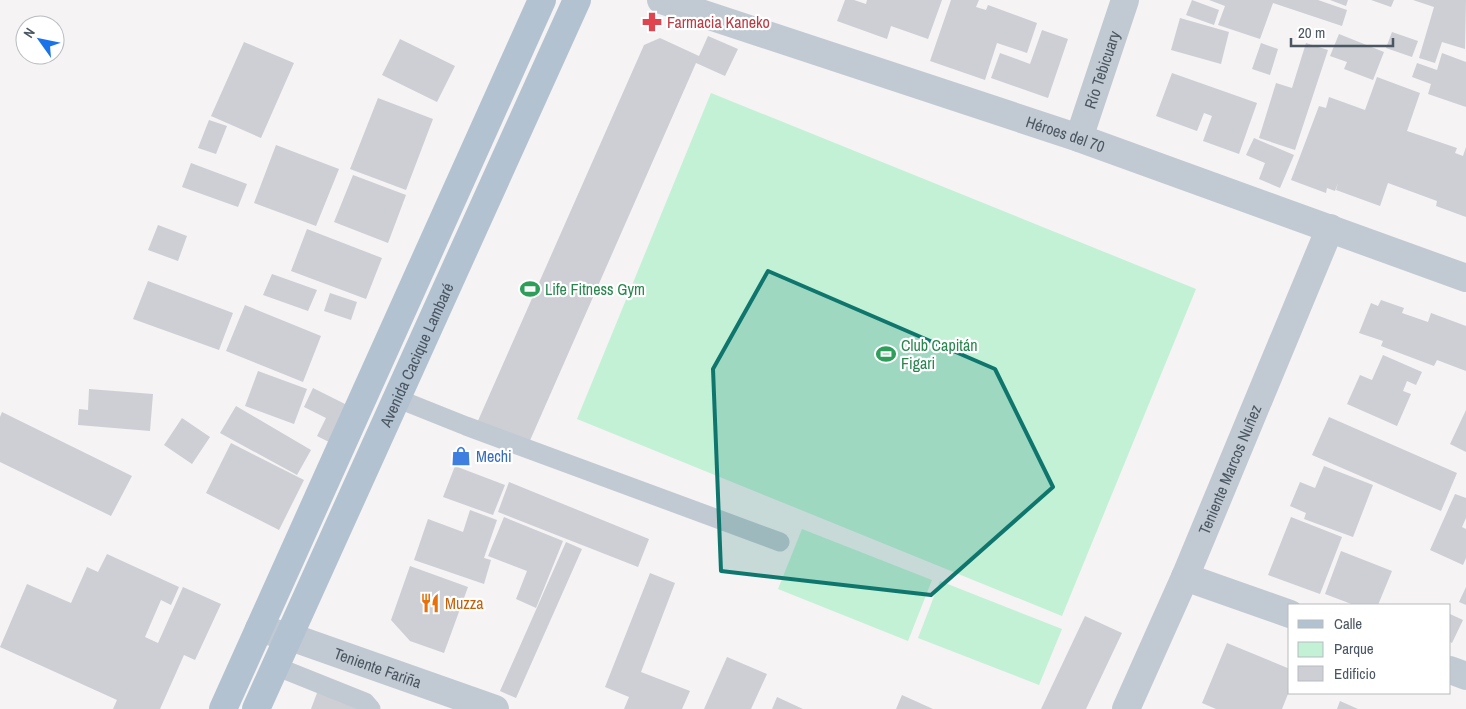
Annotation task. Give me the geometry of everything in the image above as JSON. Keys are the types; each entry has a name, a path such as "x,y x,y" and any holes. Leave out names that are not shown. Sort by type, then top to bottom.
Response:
{"main road":[{"name":"Avenida Cacique Lambaré","path":"223,709 542,0"},
{"name":"Avenida Cacique Lambaré","path":"256,709 577,0"}],"street":[{"name":"Héroes del 70","path":"662,0 1079,138 1466,278"},
{"name":"Río Tebicuary","path":"1079,138 1125,0"},
{"name":"Teniente Marcos Nuñez","path":"1126,709 1185,577 1330,228"},
{"path":"1185,577 1288,613"},
{"name":"Teniente Fariña","path":"259,629 288,636 495,709"},
{"path":"1451,670 1466,676"}],"lane":[{"path":"396,398 466,426 780,542"},
{"path":"275,666 365,702 371,709"}],"highlighted area":[{"path":"768,271 995,369 1053,487 931,595 721,571 713,369"}],"green space":[{"name":"Club Capitán Figari","path":"711,93 1196,289 1062,616 577,419"},
{"path":"802,529 932,580 908,641 778,589"},
{"path":"940,581 1062,629 1039,685 918,638"}],"building":[{"path":"845,0 854,0 866,4 867,0 942,0 928,39 891,26 887,39 837,21"},
{"path":"951,0 979,0 976,7 986,10 988,5 1037,23 1027,53 997,43 985,80 930,61"},
{"path":"1192,0 1219,10 1214,25 1186,15"},
{"path":"1209,0 1318,0 1347,10 1342,26 1273,3 1260,39 1218,25 1225,6"},
{"path":"1330,0 1348,0 1346,6"},
{"path":"1371,0 1394,0 1391,7"},
{"path":"1413,0 1466,0 1465,49 1442,42 1435,63 1419,58 1434,7"},
{"path":"1180,18 1229,32 1221,64 1171,50"},
{"path":"1042,30 1068,39 1048,98 991,78 1000,53 1030,64"},
{"path":"1392,32 1418,41 1412,57 1386,48"},
{"path":"1339,34 1384,52 1373,80 1344,69 1347,62 1330,56"},
{"path":"708,36 738,49 725,76 696,63 528,445 477,423 644,45 660,38 699,56"},
{"path":"400,39 455,66 437,102 382,75"},
{"path":"244,42 294,63 261,138 211,116"},
{"path":"1261,43 1278,49 1270,75 1252,69"},
{"path":"1306,43 1328,50 1295,150 1259,138 1276,83 1292,88"},
{"path":"1442,53 1466,62 1466,107 1428,94 1431,84 1412,77 1417,63 1437,70"},
{"path":"1172,73 1257,103 1239,154 1203,141 1212,116 1204,113 1197,131 1156,116"},
{"path":"1377,77 1420,93 1407,131 1457,148 1455,153 1463,156 1466,147 1466,217 1436,206 1437,201 1388,183 1380,206 1336,190 1338,183 1335,191 1327,188 1326,193 1291,180 1319,106 1326,108 1329,97 1365,110"},
{"path":"378,98 433,119 406,190 350,169"},
{"path":"209,120 227,126 216,154 198,148"},
{"path":"1254,138 1294,155 1280,188 1259,179 1265,163 1246,155"},
{"path":"276,145 339,169 316,226 254,203"},
{"path":"191,163 247,184 238,207 182,187"},
{"path":"353,175 406,195 388,243 334,222"},
{"path":"158,225 187,236 178,261 148,250"},
{"path":"307,229 382,258 366,299 291,271"},
{"path":"272,274 317,290 308,311 263,295"},
{"path":"148,281 233,313 219,350 133,319"},
{"path":"330,293 357,302 351,320 324,311"},
{"path":"1381,300 1404,308 1402,313 1428,322 1431,313 1466,326 1466,371 1437,360 1434,366 1381,346 1383,341 1359,333 1371,303 1378,306"},
{"path":"245,305 321,336 303,382 226,351"},
{"path":"1383,355 1422,372 1416,385 1407,381 1403,391 1411,394 1397,426 1347,404 1360,375 1372,380"},
{"path":"258,371 307,389 294,424 245,406"},
{"path":"313,388 347,405 329,442 317,436 326,418 304,407"},
{"path":"89,389 153,394 150,431 78,425 79,409 88,410"},
{"path":"236,406 311,450 297,475 220,433"},
{"path":"1466,410 1466,452 1450,444"},
{"path":"2,412 132,476 111,516 0,462 0,417"},
{"path":"1329,417 1457,473 1441,511 1312,455"},
{"path":"182,418 210,437 192,464 164,445"},
{"path":"231,443 304,480 279,530 206,493"},
{"path":"455,466 505,485 493,515 443,497"},
{"path":"1324,466 1373,485 1353,537 1304,519 1306,513 1290,506 1300,482 1315,488"},
{"path":"509,482 649,539 638,567 498,512"},
{"path":"1455,494 1466,498 1466,518 1462,527 1466,529 1466,558 1463,565 1430,550"},
{"path":"470,510 497,520 484,558 491,560 484,584 414,560 428,519 463,532"},
{"path":"504,517 563,541 536,608 516,599 527,571 488,556"},
{"path":"1291,517 1342,537 1320,594 1268,575"},
{"path":"566,542 582,549 516,698 500,691"},
{"path":"1341,551 1392,571 1378,604 1351,604 1325,594"},
{"path":"107,554 179,587 171,605 161,600 145,637 158,643 183,587 221,604 195,660 184,655 160,709 113,709 117,700 0,647 27,584 71,603 87,567 98,572"},
{"name":"Muzza","path":"410,566 468,587 444,653 410,641 391,620"},
{"path":"650,573 675,583 641,672 690,691 682,709 624,709 629,697 605,687"},
{"path":"1466,587 1466,605 1459,602"},
{"path":"1451,614 1463,620 1451,642"},
{"path":"1085,616 1122,633 1086,709 1041,709"},
{"path":"1227,643 1288,668 1288,694 1282,709 1216,709 1202,703"},
{"path":"727,657 767,674 751,709 704,709"},
{"path":"320,685 378,709 311,709"},
{"path":"902,695 933,709 896,709"},
{"path":"777,697 803,709 772,709"},
{"path":"1340,701 1358,709 1337,709"}],"place":[{"name":"Farmacia Kaneko","path":"652,22"},
{"name":"Life Fitness Gym","path":"530,289"},
{"name":"Club Capitán Figari","path":"886,354"},
{"name":"Mechi","path":"461,456"},
{"name":"Muzza","path":"430,603"}]}
